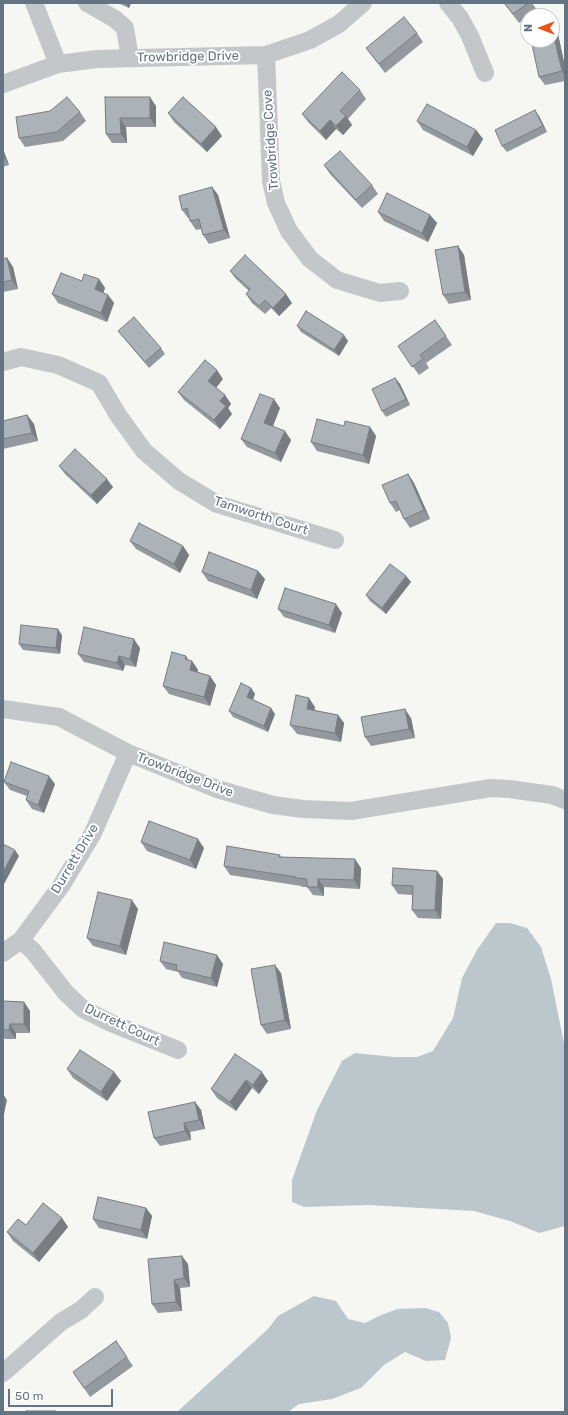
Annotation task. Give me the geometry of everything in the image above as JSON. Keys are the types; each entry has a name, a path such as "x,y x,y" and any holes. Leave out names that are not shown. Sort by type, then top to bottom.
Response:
{"street":[{"path":"34,3 58,64"},
{"path":"87,3 115,19 125,28 130,58"},
{"name":"Trowbridge Drive","path":"3,84 58,64 97,59 266,55 310,40 339,24 363,3"},
{"path":"448,3 460,18 470,36 485,73"},
{"name":"Trowbridge Cove","path":"266,55 271,181 276,203 289,231 310,259 337,280 380,293 400,291"},
{"name":"Tamworth Court","path":"3,362 21,357 58,365 99,383 118,415 144,451 179,481 217,504 335,540"},
{"name":"Trowbridge Drive","path":"3,709 59,717 128,753 217,790 273,805 303,809 351,811 491,788 552,795 565,800"},
{"name":"Durrett Drive","path":"3,953 21,940 61,886 93,832 128,753"},
{"name":"Durrett Court","path":"21,940 33,951 66,993 83,1009 111,1023 178,1050"},
{"path":"3,1373 56,1326 81,1310 95,1297"}],"shaded area":[{"path":"496,923 510,923 527,928 541,947 551,979 565,1048 565,1226 539,1233 510,1221 474,1211 368,1205 304,1207 292,1202 292,1180 317,1110 342,1061 355,1053 394,1057 417,1057 433,1051 453,1018 462,978 477,950"},
{"path":"314,1296 336,1301 348,1319 365,1323 398,1309 425,1308 439,1312 448,1323 451,1338 445,1360 426,1361 405,1352 384,1365 361,1388 332,1399 299,1404 288,1412 177,1412 268,1329 278,1316"}],"building":[{"path":"504,3 528,3 520,8 513,14"},
{"path":"404,17 417,33 379,64 366,48"},
{"path":"533,48 557,48 562,71 539,77"},
{"path":"342,72 360,90 340,111 346,116 336,126 330,120 320,131 302,114"},
{"path":"67,97 80,112 57,132 19,138 16,117 50,111"},
{"path":"105,97 150,97 150,118 120,118 121,134 106,134"},
{"path":"183,97 216,127 201,144 168,113"},
{"path":"427,104 476,130 467,147 417,121"},
{"path":"535,110 543,126 502,146 495,130"},
{"path":"340,151 372,185 356,200 324,165"},
{"path":"212,187 224,230 203,235 199,219 190,221 187,208 182,210 179,196"},
{"path":"387,193 430,215 422,233 378,212"},
{"path":"458,246 465,292 443,295 435,250"},
{"path":"245,255 286,294 273,308 265,300 259,306 246,294 250,289 230,271"},
{"path":"7,258 12,280 3,282 3,259"},
{"path":"61,273 82,281 84,274 99,279 95,289 108,295 101,313 52,294"},
{"path":"306,311 344,335 334,350 297,326"},
{"path":"134,317 161,348 145,362 118,331"},
{"path":"435,320 446,336 420,355 423,359 412,367 398,346"},
{"path":"205,360 217,370 208,381 225,395 220,401 226,406 214,420 178,392"},
{"path":"395,378 406,399 382,411 372,389"},
{"path":"260,394 274,399 264,423 285,431 275,453 241,439"},
{"path":"27,415 32,433 3,439 3,421"},
{"path":"317,419 344,426 345,421 370,427 363,455 311,442"},
{"path":"75,449 107,479 91,495 59,466"},
{"path":"408,474 424,510 404,519 396,501 390,503 382,485"},
{"path":"139,523 183,546 174,564 130,541"},
{"path":"209,552 258,571 251,590 202,572"},
{"path":"390,564 406,576 382,608 366,595"},
{"path":"285,588 336,604 329,625 278,609"},
{"path":"21,625 58,629 56,648 19,644"},
{"path":"84,627 134,639 130,659 119,656 117,663 78,654"},
{"path":"172,652 186,656 185,659 192,661 190,670 210,676 204,697 163,686"},
{"path":"241,683 251,688 247,697 271,708 264,726 229,711"},
{"path":"296,695 309,698 307,709 338,715 335,733 290,725"},
{"path":"405,709 409,729 365,737 361,717"},
{"path":"11,762 49,776 38,805 26,800 29,791 4,782"},
{"path":"149,821 198,839 190,860 141,842"},
{"path":"3,844 15,850 3,872"},
{"path":"227,846 280,855 279,857 355,859 354,880 318,879 318,887 307,887 307,879 224,866"},
{"path":"393,868 437,871 435,910 412,910 413,886 392,885"},
{"path":"98,892 132,900 120,946 87,938"},
{"path":"164,942 217,955 211,978 176,970 177,965 160,961"},
{"path":"275,965 285,1020 261,1025 251,969"},
{"path":"3,1001 24,1002 24,1024 10,1024 9,1030 3,1030"},
{"path":"80,1050 114,1072 101,1092 67,1069"},
{"path":"235,1054 262,1072 253,1085 246,1080 230,1102 211,1089"},
{"path":"195,1102 199,1120 184,1123 185,1131 154,1138 148,1112"},
{"path":"98,1197 146,1208 141,1230 93,1219"},
{"path":"43,1203 62,1218 33,1253 7,1232 18,1219 26,1225"},
{"path":"182,1256 184,1278 174,1280 176,1302 152,1304 148,1259"},
{"path":"116,1341 127,1357 84,1388 73,1372"},
{"path":"26,1411 56,1411 25,1412"}]}
